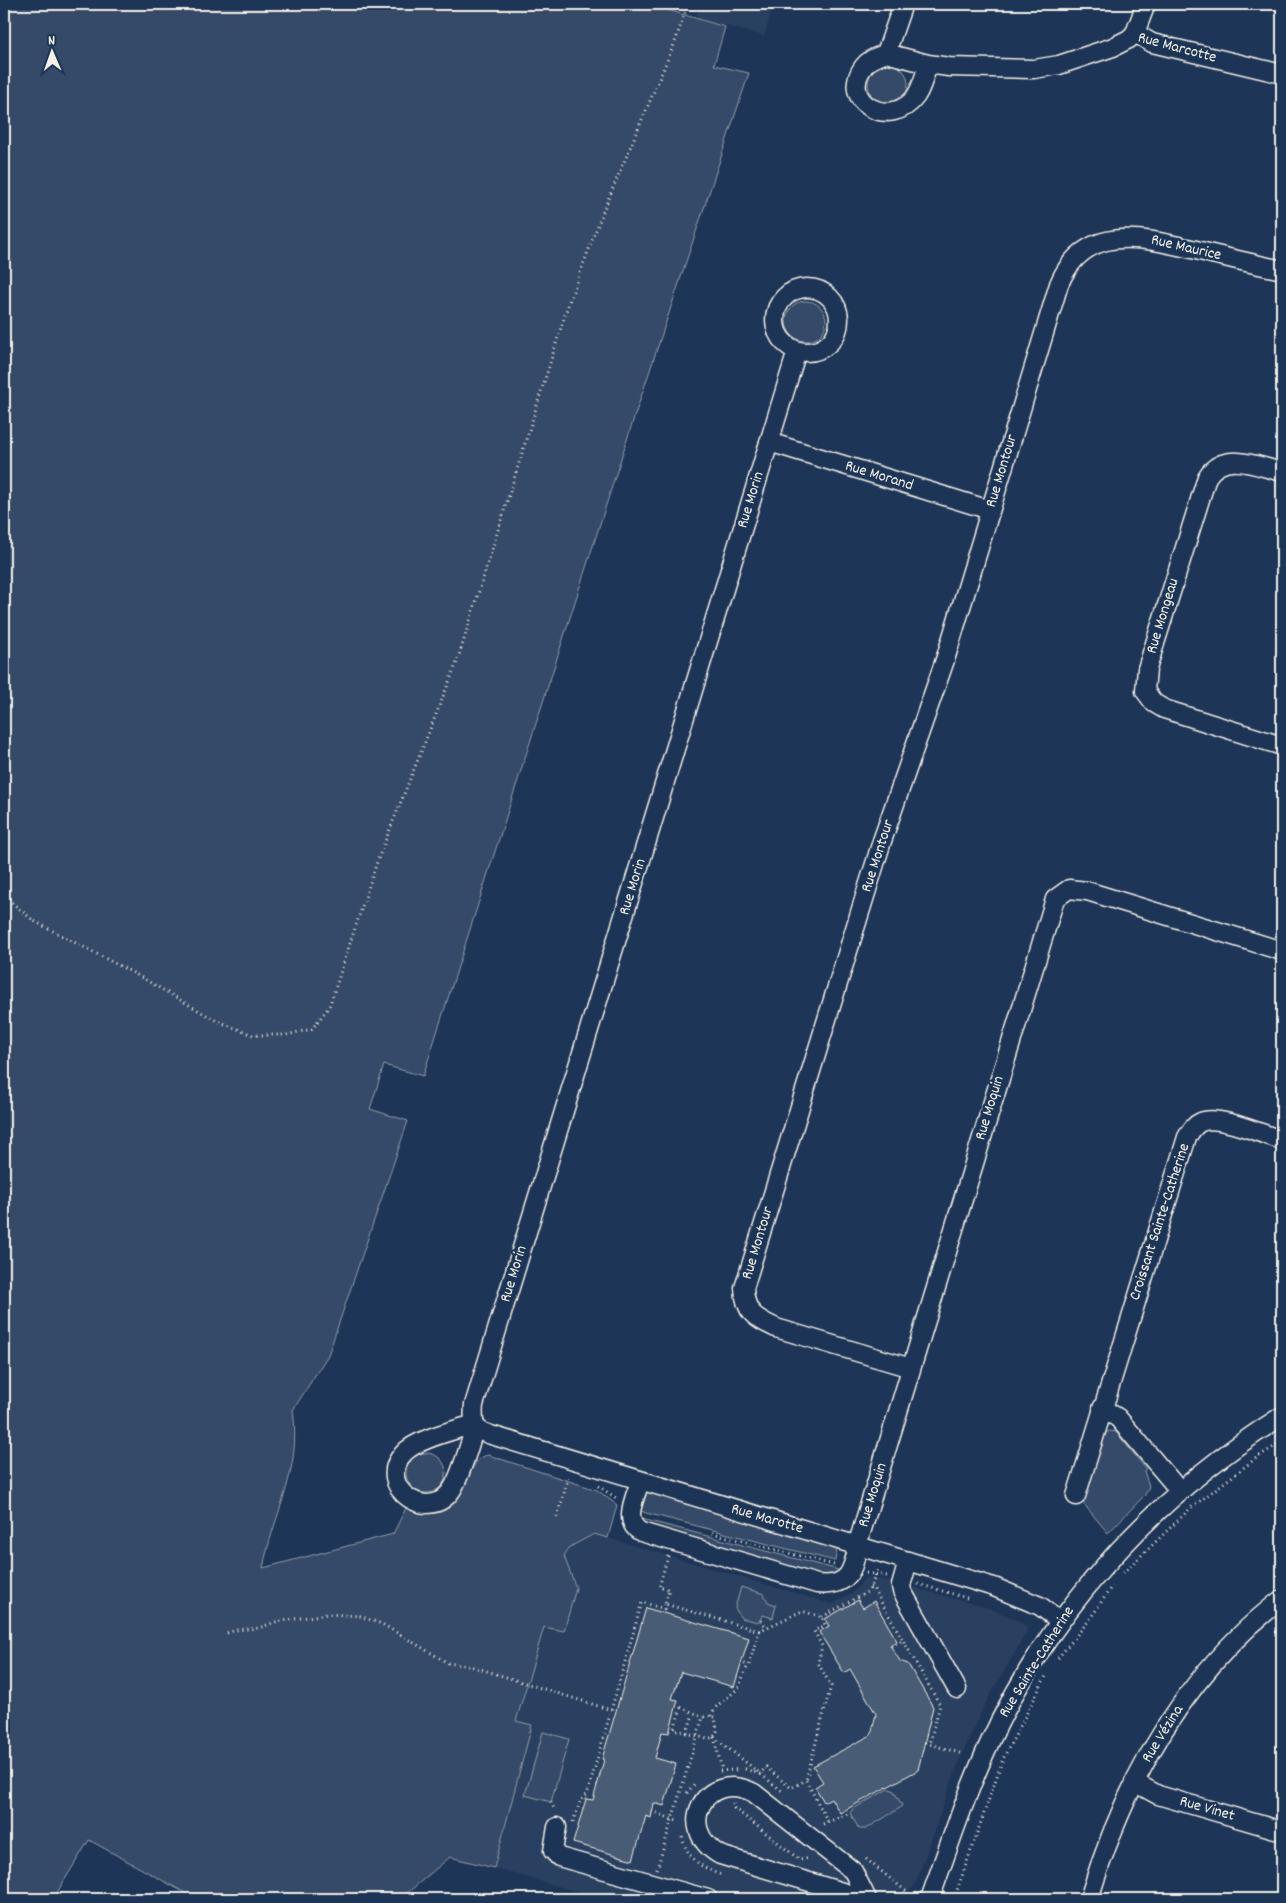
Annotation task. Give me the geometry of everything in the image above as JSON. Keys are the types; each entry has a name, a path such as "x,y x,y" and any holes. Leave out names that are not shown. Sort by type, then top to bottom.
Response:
{"street":[{"path":"902,4 886,53 870,60 859,74 858,92 861,100 875,111 895,111 913,100 918,94 928,64"},
{"path":"1135,33 1146,4"},
{"name":"Rue Marcotte","path":"886,53 928,64 949,67 1045,68 1113,48 1129,39 1135,33 1152,43 1282,74"},
{"name":"Rue Maurice","path":"1090,248 1116,239 1140,238 1282,270"},
{"name":"Rue Montour","path":"911,1368 776,1328 760,1321 750,1312 745,1301 744,1288 882,841 930,707 1059,284 1071,263 1090,248"},
{"name":"Rue Morin","path":"474,1424 405,1450 396,1467 395,1479 401,1491 411,1500 423,1504 435,1503 445,1497 460,1473 474,1424 474,1405 797,351"},
{"name":"Rue Morand","path":"769,442 990,510"},
{"name":"Rue Mongeau","path":"1282,472 1230,462 1220,464 1210,473 1200,497 1145,682 1145,691 1148,698 1164,709 1282,746"},
{"name":"Rue Moquin","path":"640,1482 630,1518 634,1527 640,1532 824,1584 836,1583 849,1575 855,1565 857,1546 1055,899 1069,889 1087,891 1282,951"},
{"name":"Croissant Sainte-Catherine","path":"1076,1496 1179,1158 1194,1126 1202,1122 1216,1120 1282,1140"},
{"path":"1102,1408 1118,1418 1179,1490"},
{"name":"Rue Sainte-Catherine","path":"930,1899 974,1778 998,1724 1059,1620 1119,1549 1179,1490 1235,1447 1282,1416"},
{"name":"Rue Marotte","path":"474,1424 480,1431 491,1435 640,1482 1006,1592 1040,1606 1059,1620"},
{"path":"908,1561 901,1586 902,1591 957,1689"},
{"name":"Rue Vézina","path":"1089,1899 1111,1832 1134,1782 1167,1726 1200,1679 1243,1633 1282,1599"},
{"name":"Rue Vinet","path":"1134,1782 1158,1795 1282,1831"},
{"path":"730,1786 745,1788 754,1792 853,1871 867,1899 720,1855 710,1849 698,1829 698,1810 702,1801 715,1791 730,1786"},
{"path":"557,1827 553,1851 559,1857 708,1899"}],"path":[{"path":"4,896 34,921 137,975 217,1021 253,1035 286,1035 312,1028 329,1007 378,859 457,662 569,302 604,209 675,42 688,4"},
{"path":"1122,1574 1192,1507 1259,1456 1282,1442"},
{"path":"557,1517 569,1476"},
{"name":"Rue Marotte","path":"707,1532 838,1566"},
{"path":"557,1827 560,1819 574,1822 581,1798 587,1795 642,1602 664,1608 669,1589 659,1587 670,1552"},
{"path":"711,1716 713,1709 738,1688 742,1673 749,1665 759,1631 802,1611 822,1617 869,1591 880,1564"},
{"path":"861,1572 893,1577"},
{"name":"Rue Sainte-Catherine","path":"1055,1662 1090,1619 1116,1580"},
{"path":"911,1582 975,1601"},
{"path":"870,1587 873,1588 940,1705 930,1743"},
{"path":"665,1604 759,1631"},
{"path":"227,1633 258,1628 275,1622 327,1614 360,1616 382,1624 448,1663 474,1667 611,1710"},
{"path":"822,1617 825,1625 814,1631 822,1646 818,1663 831,1686 806,1780 828,1822"},
{"path":"762,1620 766,1627"},
{"path":"891,1646 903,1640"},
{"path":"741,1663 749,1665"},
{"name":"Rue Sainte-Catherine","path":"954,1899 1003,1759 1049,1672"},
{"path":"714,1737 707,1739 674,1729 675,1718 681,1707 691,1710 693,1714 715,1717 717,1731 714,1737 722,1770"},
{"path":"687,1733 693,1714"},
{"path":"660,1861 694,1744 704,1717"},
{"path":"925,1742 964,1754"},
{"path":"760,1774 766,1767 791,1788 806,1780"},
{"path":"680,1792 686,1795"},
{"path":"732,1795 734,1808 800,1860"},
{"path":"652,1811 679,1822"},
{"path":"823,1824 850,1813"}],"shaded area":[{"path":"4,4 648,4 725,27 714,65 749,73 633,421 423,1076 384,1065 370,1109 408,1121 328,1355 293,1410 294,1453 286,1491 263,1568 393,1534 406,1508 427,1513 442,1512 453,1504 479,1460 488,1455 597,1490 617,1505 608,1538 594,1534 568,1548 564,1556 576,1588 564,1631 544,1627 516,1721 532,1725 494,1868 450,1857 400,1899 201,1899 189,1895 89,1840 53,1899 4,1899"},
{"path":"648,4 678,4 675,12"},
{"path":"700,4 774,4 764,36 696,18"},
{"path":"884,64 892,64 899,67 905,73 908,84 905,95 899,101 892,104 884,104 877,101 871,95 868,88 868,80 871,73 877,67"},
{"path":"806,301 820,307 826,321 820,335 806,341 792,335 786,321 792,307"},
{"path":"1110,1431 1116,1432 1146,1469 1144,1471 1149,1486 1145,1495 1108,1533 1082,1502 1103,1434"},
{"path":"430,1453 437,1456 443,1462 446,1473 445,1481 437,1490 430,1493 422,1493 415,1490 407,1481 406,1469 409,1462 418,1454"},
{"path":"647,1492 837,1549 835,1561 646,1513 641,1511"},
{"path":"642,1519 841,1571 830,1576 819,1577 643,1527 640,1521"},
{"path":"594,1534 832,1604 853,1593 866,1577 889,1581 988,1608 1016,1619 1027,1627 1026,1633 984,1706 961,1756 915,1885 901,1899 602,1899 494,1868 532,1726 516,1721 544,1626 576,1588 564,1556 568,1548"},
{"path":"741,1587 764,1594 768,1602 776,1605 773,1618 763,1615 758,1622 741,1618 735,1608"},
{"path":"543,1732 569,1739 551,1802 525,1795"},
{"path":"888,1789 893,1790 902,1805 900,1808 866,1829 859,1829 850,1813 853,1809"}],"building":[{"path":"858,1600 863,1608 874,1601 897,1641 890,1645 900,1661 908,1664 933,1707 918,1770 840,1813 831,1798 824,1802 815,1787 823,1782 813,1766 871,1735 876,1714 850,1669 844,1673 819,1632 829,1626 825,1619"},
{"path":"646,1608 749,1638 734,1687 681,1672 672,1699 678,1700 669,1733 662,1732 655,1758 676,1764 664,1806 654,1803 651,1818 646,1816 633,1860 573,1843 586,1799 593,1800 604,1760 602,1759"}]}
